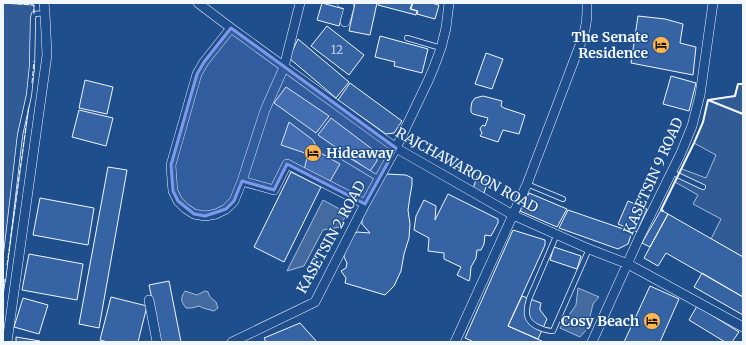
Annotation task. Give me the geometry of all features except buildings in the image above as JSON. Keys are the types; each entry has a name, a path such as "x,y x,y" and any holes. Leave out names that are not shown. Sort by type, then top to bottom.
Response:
{"street":[{"path":"7,342 47,55 44,3"},
{"name":"RAJCHAWAROON ROAD","path":"198,3 396,148 513,215 628,264 743,327"},
{"path":"231,28 204,62 197,74 171,165 173,191 178,201 194,214 205,216 216,214 226,209 234,201 265,110 284,67 300,3"},
{"path":"342,3 348,5 349,7 345,22"},
{"name":"KASETSIN 2 ROAD","path":"232,342 315,302 365,204 396,148 434,67 446,28 449,3"},
{"path":"455,342 527,184 583,36 586,25 587,3"},
{"name":"KASETSIN 9 ROAD","path":"592,342 639,238 681,153 692,126 700,95 713,3"},
{"path":"242,181 274,190 287,164 365,204"},
{"path":"149,300 157,342"}],"lane":[{"path":"3,281 20,136 29,95 32,66 33,18 34,14 45,13"},
{"path":"407,38 441,48"},
{"path":"332,150 379,179"},
{"path":"671,172 703,187"},
{"path":"527,184 563,199"},
{"path":"557,234 529,299 527,314 529,321 534,326 553,331 590,249"}],"highlighted area":[{"path":"231,28 396,148 365,204 287,164 274,190 242,181 234,201 226,209 205,216 194,214 178,201 173,191 171,165 197,74 204,62"}],"shaded area":[{"path":"3,3 34,5 34,70 3,296"},
{"path":"738,84 743,84 743,257 711,239 721,219 693,204 698,195 675,182 682,169 706,178 716,155 694,143 703,122 708,100 734,96"},
{"path":"323,200 347,213 340,227 323,230 304,266 287,271"},
{"path":"578,288 599,297 593,304 587,329 580,337 560,328 576,305"},
{"path":"185,291 197,295 205,291 208,292 210,297 216,302 218,308 214,311 199,306 186,308 182,300 182,296"}],"fence":[{"path":"3,3 34,5 34,15"},
{"path":"32,83 34,61"},
{"path":"7,265 29,105"},
{"path":"3,296 5,279"}],"wall":[{"path":"708,100 735,96 738,84 743,84"},
{"path":"663,211 661,210 703,122 708,100 743,114"}],"place":[{"name":"The Senate Residence","path":"661,45"},
{"name":"Hideaway","path":"313,153"},
{"name":"Cosy Beach","path":"652,321"}]}
